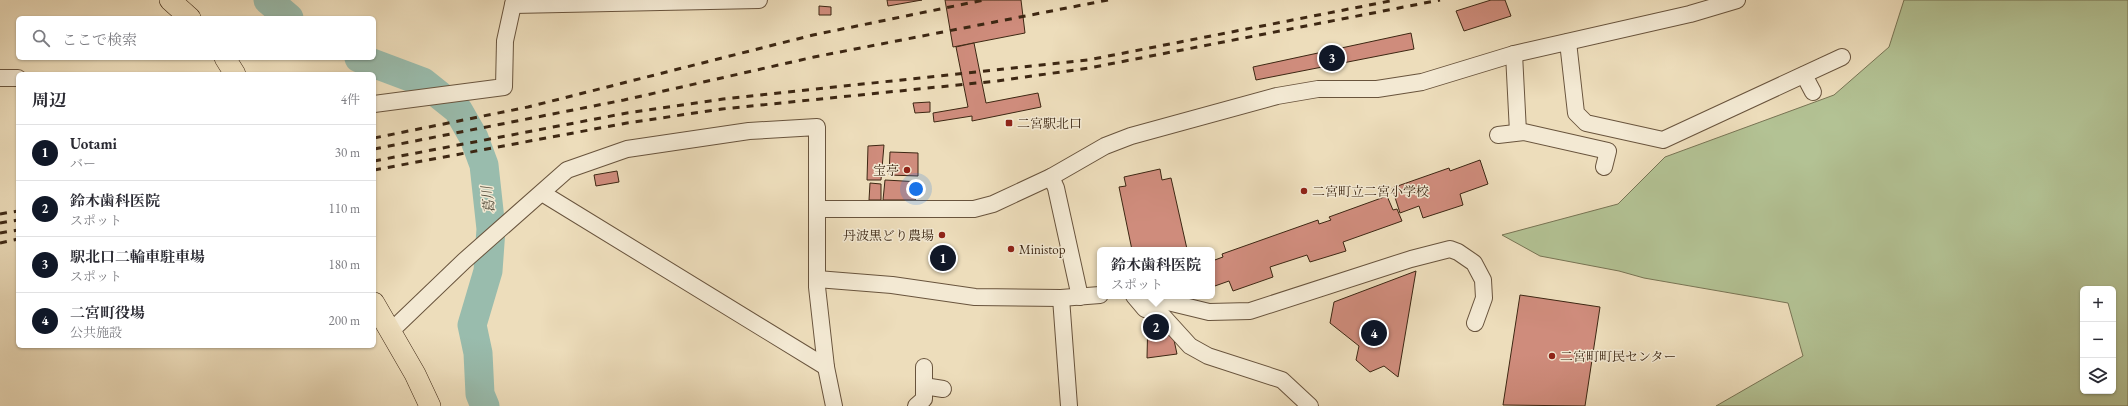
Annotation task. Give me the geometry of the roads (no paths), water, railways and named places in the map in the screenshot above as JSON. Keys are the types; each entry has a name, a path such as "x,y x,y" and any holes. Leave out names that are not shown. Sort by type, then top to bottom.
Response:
{"main road":[{"path":"170,0 188,16"},
{"path":"226,60 234,72"},
{"path":"376,306 391,331 430,406"}],"street":[{"path":"376,104 504,87 506,41 514,2 759,0"},
{"path":"817,209 974,209 993,204 1051,177 1105,146 1131,136 1277,96 1318,89 1378,89 1422,82 1514,54 1690,14 1737,0"},
{"path":"1568,42 1576,113 1586,123 1663,140 1842,57"},
{"path":"1514,54 1518,132"},
{"path":"1804,75 1813,92"},
{"path":"0,78 16,78"},
{"path":"391,331 464,261 567,170 627,149 749,131 818,127 817,279 826,367 837,406"},
{"path":"1498,135 1524,132 1608,151 1604,167"},
{"path":"1051,177 1056,188 1080,297"},
{"path":"539,196 826,367"},
{"path":"1156,299 1210,312 1250,311 1404,262 1450,249 1458,252 1474,263 1483,280 1484,298 1475,323"},
{"path":"817,279 892,285 975,297 1061,298 1097,295"},
{"path":"1061,298 1069,406"},
{"path":"1137,299 1145,308 1160,313 1190,346 1208,356 1282,380 1310,406"},
{"path":"916,406 924,398 924,367"},
{"path":"924,386 943,389"}],"waterway":[{"name":"葛川","path":"268,0 287,16"},
{"name":"葛川","path":"364,60 423,82 458,110 474,138 484,165 491,229 488,271 472,325 478,353 480,394 485,406"}],"railway":[{"path":"376,138 528,107 813,35 984,0"},
{"path":"376,149 624,100 814,57 1108,0"},
{"path":"376,161 627,113 723,99 1088,60 1395,0"},
{"path":"376,170 627,123 722,109 997,81 1089,68 1440,0"},
{"path":"0,214 16,211"},
{"path":"0,223 16,220"},
{"path":"0,233 16,230"},
{"path":"0,243 16,239"}],"place":[{"name":"駅北口二輪車駐車場","path":"1332,58"},
{"name":"二宮駅北口","path":"1009,123"},
{"name":"宝亭","path":"907,170"},
{"name":"二宮町立二宮小学校","path":"1304,191"},
{"name":"丹波黒どり農場","path":"942,235"},
{"name":"Ministop","path":"1011,249"},
{"name":"Uotami","path":"943,258"},
{"name":"鈴木歯科医院","path":"1156,327"},
{"name":"二宮町役場","path":"1374,333"},
{"name":"二宮町町民センター","path":"1552,356"}]}
